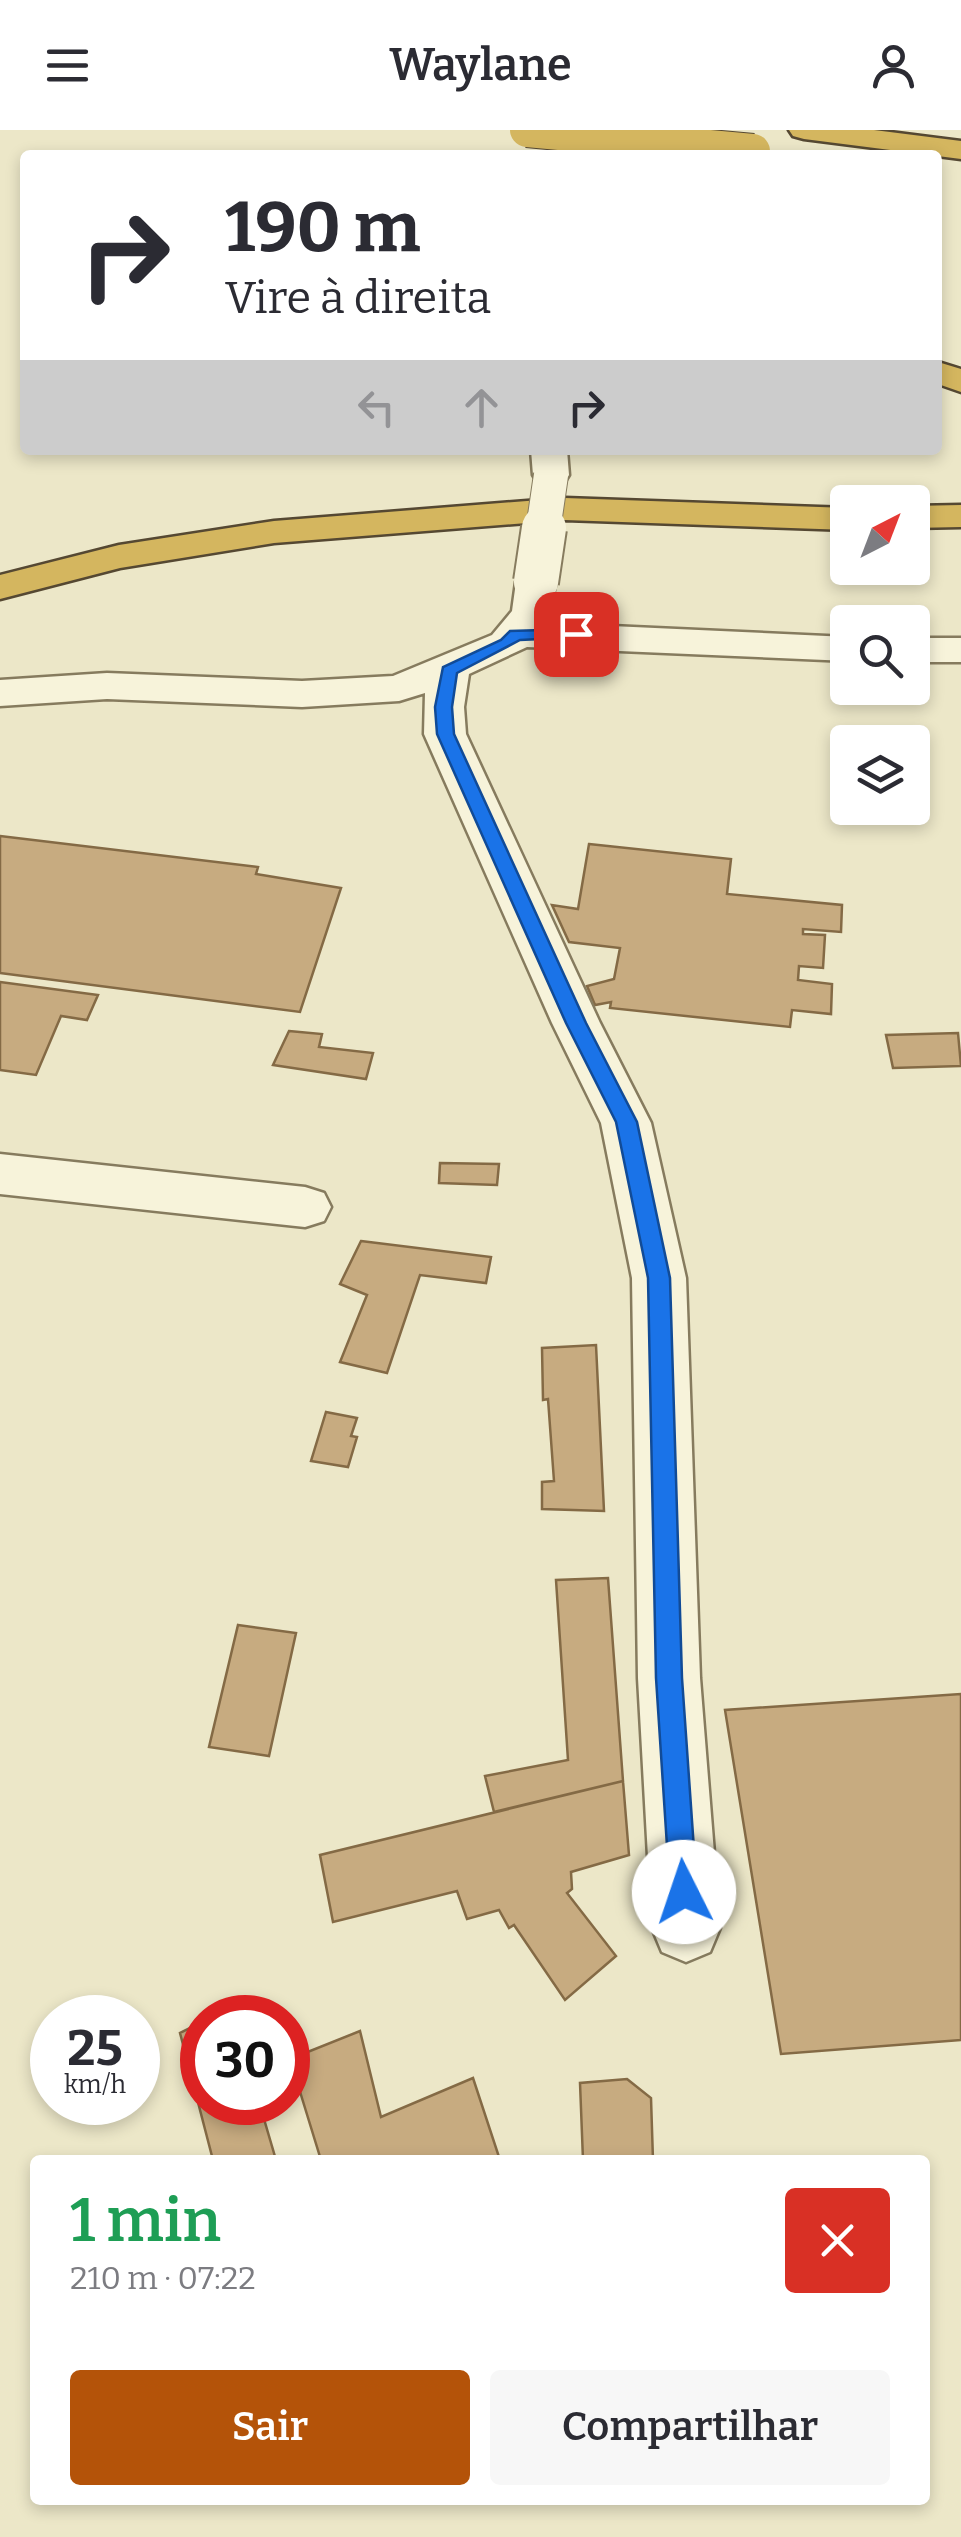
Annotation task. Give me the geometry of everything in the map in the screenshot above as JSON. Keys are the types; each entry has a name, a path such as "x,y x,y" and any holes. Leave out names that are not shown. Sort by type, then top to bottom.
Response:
{"highway":[{"path":"527,130 742,150"},
{"path":"804,130 961,150"},
{"path":"0,586 119,557 274,532 565,509 830,518"},
{"path":"930,517 961,516"}],"street":[{"path":"0,692 107,686 302,694 399,688 449,670 506,644 532,611 550,462"},
{"path":"516,635 576,634 778,649 830,649"},
{"path":"930,650 961,650"},
{"path":"449,670 444,707 446,734 576,1023 626,1122 659,1278 669,1678 686,1928"},
{"path":"0,1174 306,1206"}],"building":[{"path":"0,836 258,867 256,874 341,888 300,1012 0,973"},
{"path":"589,844 731,859 727,894 842,905 841,932 803,929 803,934 825,935 823,968 799,966 798,980 832,984 831,1014 792,1010 790,1027 610,1008 611,1002 595,1005 587,986 614,979 620,948 569,942 552,905 578,909"},
{"path":"0,982 98,995 87,1020 61,1016 36,1075 0,1070"},
{"path":"289,1031 322,1034 319,1047 373,1053 366,1079 273,1065"},
{"path":"958,1033 961,1066 893,1068 886,1035"},
{"path":"440,1163 499,1164 497,1185 439,1183"},
{"path":"361,1241 491,1257 486,1283 420,1275 387,1373 340,1362 367,1295 340,1284"},
{"path":"596,1345 604,1511 542,1509 542,1482 554,1481 548,1399 543,1400 542,1348"},
{"path":"326,1412 357,1418 351,1436 357,1437 348,1467 311,1461"},
{"path":"608,1578 623,1781 494,1812 485,1776 568,1760 556,1580"},
{"path":"238,1625 296,1633 269,1756 209,1747"},
{"path":"961,1694 961,2040 781,2054 725,1710"},
{"path":"623,1781 629,1855 571,1872 572,1889 567,1893 616,1956 565,2000 514,1925 509,1928 499,1910 467,1919 457,1891 333,1922 320,1855"},
{"path":"360,2031 381,2117 473,2078 498,2155 319,2155 310,2124 310,2051"},
{"path":"627,2079 651,2098 653,2155 583,2155 580,2083"},
{"path":"204,2125 266,2125 275,2155 212,2155"}],"route":[{"path":"576,634 516,635 506,644 449,670 444,707 446,734 576,1023 626,1122 659,1278 669,1678 684,1892"}]}
